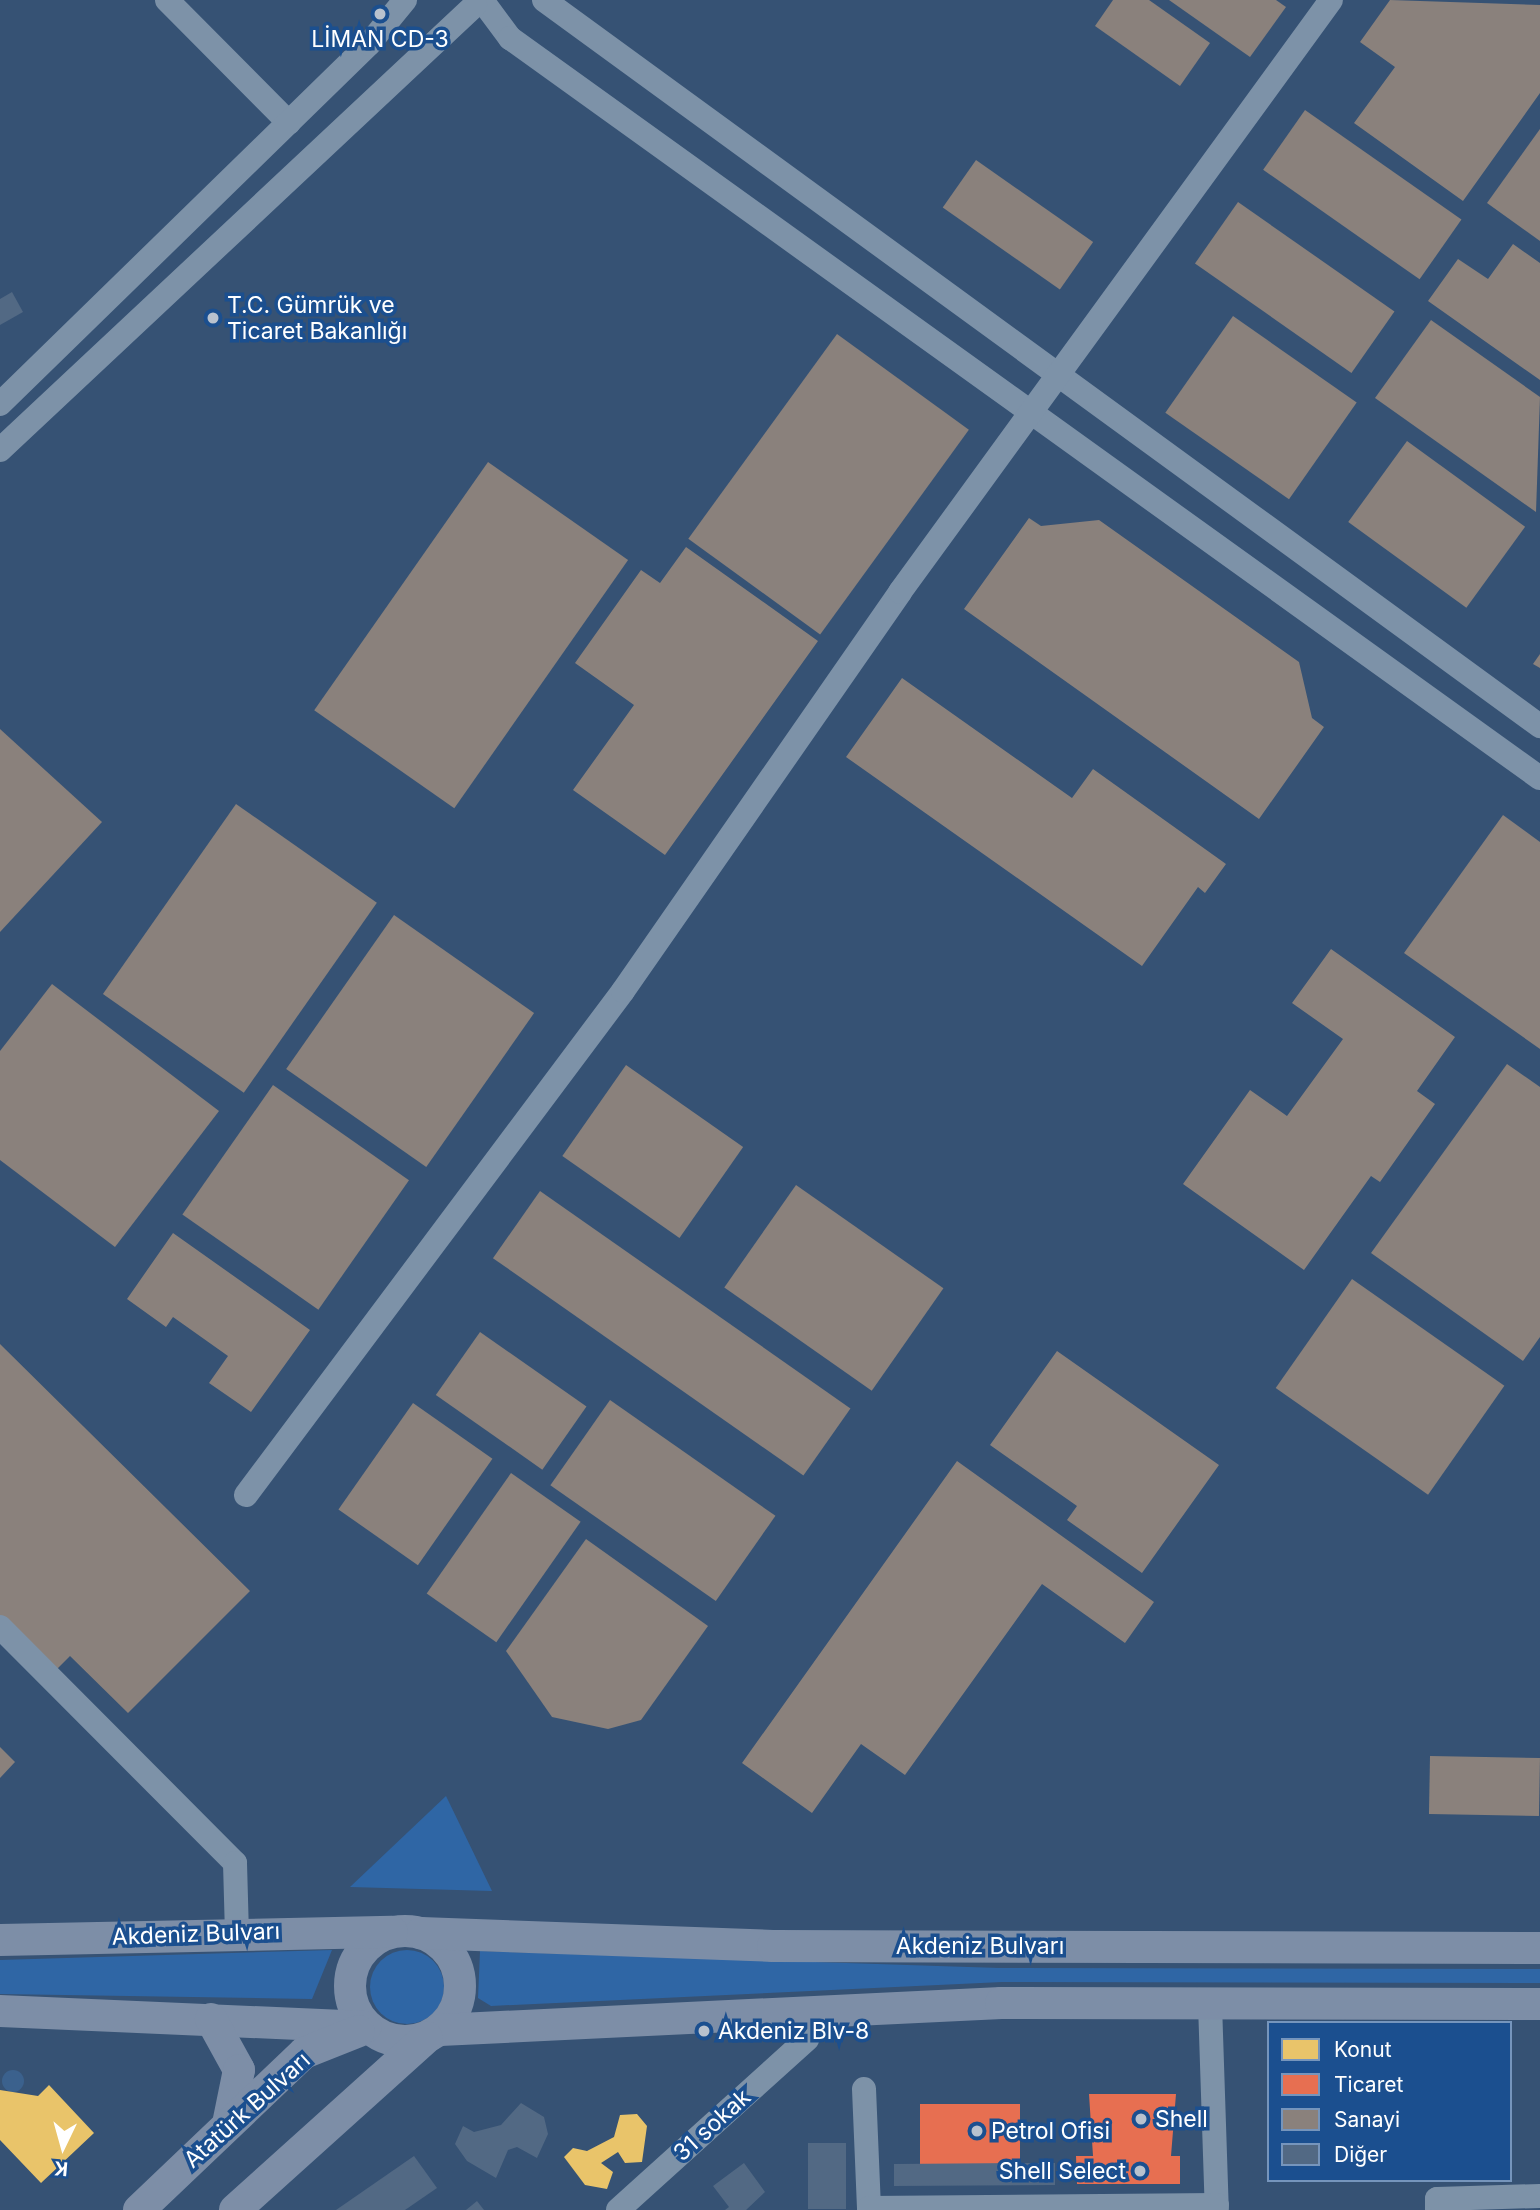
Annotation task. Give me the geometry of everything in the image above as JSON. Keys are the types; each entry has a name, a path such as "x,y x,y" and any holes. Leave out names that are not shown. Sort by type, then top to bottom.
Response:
{"main road":[{"name":"Akdeniz Bulvarı","path":"0,1940 237,1933 406,1933 773,1947 1540,1948"},
{"path":"235,2210 434,2034 456,2008 459,1973 444,1946 406,1933 369,1944 354,1966 352,2004 366,2027"},
{"path":"0,2011 366,2027 397,2041 434,2034 1001,2003 1540,2004"},
{"path":"211,2020 239,2070 228,2124"},
{"name":"Atatürk Bulvarı","path":"139,2210 303,2053 366,2027"}],"street":[{"path":"167,0 289,122"},
{"path":"0,404 289,122 405,0"},
{"path":"544,0 836,218 1540,726"},
{"path":"246,1496 623,991 1030,416 1331,0"},
{"path":"0,450 475,2 510,38 811,250 1030,416 1540,778"},
{"path":"811,250 836,218"},
{"path":"0,1627 235,1863 237,1933"},
{"path":"864,2089 869,2209 1217,2208 1210,2004"},
{"name":"31 sokak","path":"618,2210 807,2039"},
{"path":"1437,2210 1437,2199 1540,2196"}],"shaded area":[{"path":"446,1796 492,1891 350,1887"},
{"path":"332,1950 312,1999 0,1994 0,1960"},
{"path":"407,1950 428,1956 438,1966 444,1987 438,2008 428,2018 407,2024 386,2018 376,2008 370,1987 376,1966 386,1956"},
{"path":"480,1951 999,1968 1540,1969 1540,1983 1002,1982 491,2006 478,1998"},
{"path":"9,2070 17,2070 24,2077 24,2085 17,2092 9,2092 2,2085 2,2077"}],"building: Konut":[{"path":"49,2085 94,2133 41,2183 0,2140 0,2090 38,2096"},
{"path":"637,2114 647,2126 642,2162 625,2163 618,2152 601,2163 613,2172 607,2189 585,2185 564,2157 573,2148 587,2151 614,2137 620,2115"}],"building: Ticaret":[{"path":"1089,2094 1176,2094 1171,2156 1180,2156 1180,2184 1077,2184 1076,2156 1093,2156"},
{"path":"920,2104 1020,2104 1020,2164 920,2164"}],"building: Sanayi":[{"path":"1113,0 1149,0 1210,43 1180,86 1095,26"},
{"path":"1169,0 1276,0 1286,7 1250,57"},
{"path":"1390,0 1540,5 1540,93 1463,201 1354,123 1395,67 1360,42"},
{"path":"1305,110 1461,220 1420,279 1263,170"},
{"path":"1540,129 1540,241 1487,203"},
{"path":"976,160 1093,242 1060,290 943,208"},
{"path":"1238,202 1394,312 1351,373 1195,263"},
{"path":"1513,244 1540,263 1540,380 1428,301 1458,259 1488,279"},
{"path":"1233,316 1357,403 1289,499 1165,413"},
{"path":"1431,320 1540,397 1536,512 1375,398"},
{"path":"837,334 969,430 820,634 688,539"},
{"path":"1407,441 1525,527 1466,608 1348,522"},
{"path":"488,462 628,560 454,808 314,710"},
{"path":"1029,518 1041,526 1099,520 1299,662 1312,718 1324,727 1259,819 964,609"},
{"path":"686,547 818,641 665,855 573,790 634,705 575,663 641,570 660,583"},
{"path":"1540,654 1540,668 1533,664"},
{"path":"902,678 1072,798 1093,769 1226,864 1205,893 1198,887 1142,966 846,757"},
{"path":"0,729 102,822 0,932"},
{"path":"236,804 377,903 244,1093 103,994"},
{"path":"1503,815 1540,842 1540,1049 1404,953"},
{"path":"394,915 534,1013 426,1167 286,1069"},
{"path":"1331,949 1455,1037 1417,1091 1435,1104 1380,1182 1371,1176 1304,1270 1183,1184 1250,1090 1287,1116 1343,1039 1292,1003"},
{"path":"52,984 219,1111 115,1247 0,1160 0,1051"},
{"path":"1507,1064 1540,1087 1540,1337 1523,1361 1371,1253"},
{"path":"626,1065 743,1147 679,1238 562,1156"},
{"path":"273,1085 409,1180 318,1310 182,1214"},
{"path":"796,1185 943,1288 872,1391 724,1287"},
{"path":"540,1191 850,1408 803,1476 493,1258"},
{"path":"173,1233 310,1330 251,1412 209,1383 228,1356 173,1317 166,1327 127,1299"},
{"path":"1352,1279 1504,1386 1428,1495 1276,1388"},
{"path":"480,1332 586,1407 542,1470 436,1395"},
{"path":"0,1344 250,1591 128,1713 70,1656 55,1671 0,1616"},
{"path":"1057,1351 1219,1465 1142,1573 1067,1520 1077,1506 990,1445"},
{"path":"610,1400 775,1516 716,1601 550,1485"},
{"path":"413,1403 492,1459 418,1565 338,1509"},
{"path":"957,1461 1154,1602 1125,1643 1042,1584 905,1775 861,1744 812,1813 742,1763"},
{"path":"511,1473 581,1522 496,1642 427,1593"},
{"path":"586,1539 708,1626 641,1720 608,1729 552,1717 506,1651"},
{"path":"0,1747 15,1762 0,1778"},
{"path":"1430,1756 1540,1758 1539,1816 1429,1814"}],"building: Diğer":[{"path":"12,292 23,312 0,325 0,299"},
{"path":"521,2103 544,2117 548,2134 537,2158 517,2147 508,2150 496,2178 467,2161 455,2144 463,2126 474,2132 501,2125"},
{"path":"808,2143 846,2143 846,2209 808,2209"},
{"path":"414,2156 437,2188 405,2210 336,2210"},
{"path":"744,2163 765,2192 746,2210 725,2210 729,2207 713,2186"},
{"path":"1055,2163 1055,2185 894,2186 894,2164"},
{"path":"477,2201 484,2210 466,2210"}],"place":[{"name":"LİMAN CD-3","path":"380,14"},
{"name":"T.C. Gümrük ve Ticaret Bakanlığı","path":"213,318"},
{"name":"Akdeniz Blv-8","path":"704,2031"},
{"name":"Shell","path":"1141,2119"},
{"name":"Petrol Ofisi","path":"977,2131"},
{"name":"Shell Select","path":"1140,2171"}]}
